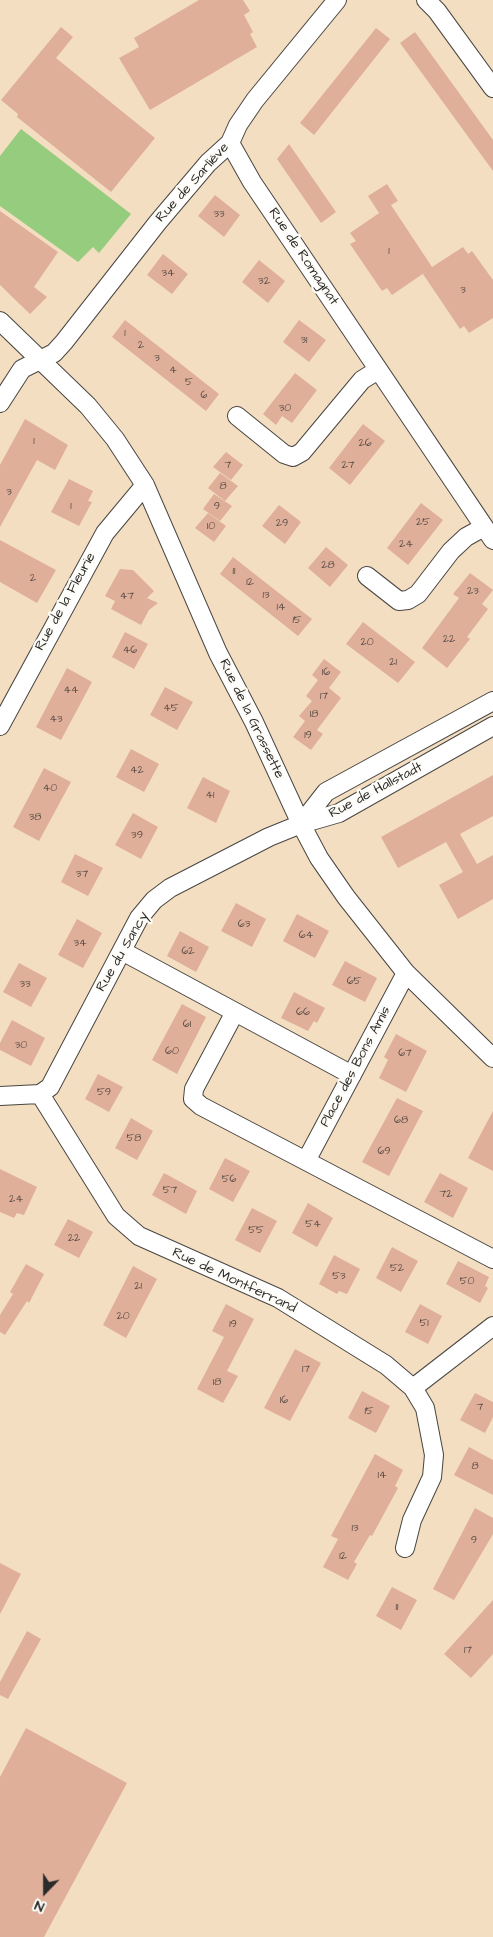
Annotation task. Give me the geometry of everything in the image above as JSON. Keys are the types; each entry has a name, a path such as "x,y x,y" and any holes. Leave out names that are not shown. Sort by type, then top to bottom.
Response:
{"street":[{"name":"Rue de Sarliève","path":"0,402 22,369 54,353 64,342 158,222 208,163 230,143 238,125 255,100 337,0"},
{"path":"426,0 437,10 493,88"},
{"name":"Rue de Romagnat","path":"230,143 252,182 488,534 466,537 451,551 418,594 408,600 399,601 367,576"},
{"name":"Rue de la Grassette","path":"0,321 88,406 115,439 145,485 218,653 319,858 346,897 406,972 493,1058"},
{"path":"237,416 284,454 293,457 302,452 362,380 378,370"},
{"name":"Rue de la Fleurie","path":"0,726 104,533 145,485"},
{"name":"Rue de Hallstadt","path":"301,824 326,792 493,701"},
{"name":"Rue de Hallstadt","path":"301,824 340,813 493,726"},
{"name":"Rue du Sancy","path":"40,1094 50,1087 139,918 154,900 170,888 269,837 301,824"},
{"path":"122,951 352,1075"},
{"name":"Place des Bons Amis","path":"306,1161 406,972"},
{"path":"235,1012 194,1089 193,1099 201,1106 493,1259"},
{"path":"0,1096 40,1094"},
{"name":"Rue de Montferrand","path":"40,1094 116,1216 139,1236 278,1298 386,1365 413,1388 425,1408 434,1455 432,1476 412,1520 405,1548"},
{"path":"413,1388 493,1326"}],"green space":[{"path":"21,129 131,214 99,253 93,247 78,262 0,206 0,156"}],"building":[{"path":"199,0 243,0 250,11 244,15 253,32 250,34 257,47 150,110 119,58 139,47 134,38"},
{"path":"61,27 73,37 56,58 155,138 111,192 17,117 18,114 1,100"},
{"path":"376,28 390,39 314,135 300,123"},
{"path":"415,32 493,140 493,171 400,43"},
{"path":"289,144 336,212 321,223 277,159"},
{"path":"387,184 398,201 391,205 432,267 463,247 468,254 472,251 493,280 493,318 469,333 464,326 460,329 423,274 427,271 392,295 387,288 382,291 350,244 356,241 350,233 385,209 379,213 368,196"},
{"path":"215,195 240,215 224,237 198,216"},
{"path":"0,211 58,252 34,287 47,297 30,314 0,285"},
{"path":"163,254 188,274 172,294 147,275"},
{"path":"259,260 285,281 268,303 242,282"},
{"path":"125,320 219,394 206,411 112,337"},
{"path":"299,320 326,340 309,362 283,342"},
{"path":"295,373 317,390 292,423 282,416 276,425 263,414"},
{"path":"25,419 68,445 55,470 37,460 0,527 0,465"},
{"path":"363,424 385,441 350,485 329,468"},
{"path":"226,452 243,465 231,480 213,467"},
{"path":"220,473 238,486 225,501 208,488"},
{"path":"69,479 93,491 88,501 92,502 79,526 51,512"},
{"path":"214,494 232,506 220,521 203,509"},
{"path":"421,503 443,520 408,565 387,548"},
{"path":"279,505 301,522 285,544 262,526"},
{"path":"208,513 226,526 214,542 195,528"},
{"path":"0,540 56,570 37,603 0,582"},
{"path":"326,547 348,565 330,587 308,568"},
{"path":"233,557 312,619 298,636 220,574"},
{"path":"120,569 133,570 154,591 147,598 158,603 149,610 141,625 111,609 115,601 105,596"},
{"path":"470,573 493,590 482,604 488,609 467,637 470,639 447,668 422,648 459,598 453,594"},
{"path":"363,622 415,662 398,683 346,644"},
{"path":"125,632 148,644 134,669 112,657"},
{"path":"324,659 341,672 329,688 341,698 317,730 323,734 311,750 293,737 305,721 299,716 312,701 306,696 318,680 312,675"},
{"path":"67,668 92,682 61,740 36,727"},
{"path":"165,687 193,702 177,730 150,715"},
{"path":"131,749 159,764 144,792 116,777"},
{"path":"44,768 71,782 39,841 13,827"},
{"path":"493,775 493,816 460,834 477,864 493,855 493,899 458,919 439,885 463,872 446,842 398,868 381,837"},
{"path":"203,777 230,791 216,823 187,808"},
{"path":"133,813 158,827 141,859 115,845"},
{"path":"75,854 103,868 88,896 61,882"},
{"path":"236,903 266,919 252,947 221,931"},
{"path":"297,914 329,931 315,958 283,941"},
{"path":"77,919 102,933 83,968 58,955"},
{"path":"180,931 209,947 196,972 167,956"},
{"path":"345,961 377,978 365,1002 332,985"},
{"path":"19,963 47,978 31,1007 3,992"},
{"path":"294,992 325,1008 317,1023 314,1021 308,1031 281,1018"},
{"path":"182,1004 206,1017 177,1074 152,1060"},
{"path":"12,1020 45,1038 31,1066 0,1050 0,1043"},
{"path":"396,1034 427,1051 406,1092 379,1078 388,1060 384,1057"},
{"path":"98,1074 123,1087 109,1112 85,1099"},
{"path":"397,1098 423,1111 389,1176 362,1162"},
{"path":"493,1111 493,1171 468,1158"},
{"path":"131,1118 153,1131 137,1160 115,1148"},
{"path":"225,1158 250,1171 233,1202 209,1189"},
{"path":"0,1169 37,1187 24,1215 17,1213 14,1218 0,1212"},
{"path":"164,1173 197,1191 186,1214 152,1195"},
{"path":"440,1173 468,1188 453,1218 424,1202"},
{"path":"308,1203 333,1218 317,1247 292,1233"},
{"path":"252,1208 277,1221 260,1253 235,1240"},
{"path":"68,1219 93,1232 79,1258 54,1245"},
{"path":"392,1247 418,1261 401,1292 376,1278"},
{"path":"334,1255 360,1269 347,1294 339,1291 337,1294 319,1284"},
{"path":"458,1261 489,1277 485,1286 488,1288 480,1303 446,1284"},
{"path":"26,1264 44,1274 29,1303 27,1301 5,1335 0,1332 0,1315 13,1294 10,1292"},
{"path":"133,1266 157,1279 126,1338 103,1325"},
{"path":"226,1304 254,1319 227,1371 238,1376 223,1403 197,1389 224,1337 212,1331"},
{"path":"420,1304 442,1316 428,1344 405,1332"},
{"path":"295,1349 321,1363 290,1421 264,1408"},
{"path":"362,1391 390,1406 376,1433 348,1418"},
{"path":"475,1393 493,1402 493,1417 485,1433 460,1420"},
{"path":"469,1447 493,1460 493,1495 454,1475"},
{"path":"375,1454 403,1470 395,1486 398,1488 372,1536 370,1535 354,1562 357,1564 348,1580 323,1567 338,1539 331,1536"},
{"path":"475,1508 493,1518 493,1534 454,1600 433,1589"},
{"path":"0,1563 21,1574 0,1614"},
{"path":"392,1587 417,1600 401,1630 376,1616"},
{"path":"493,1600 493,1654 471,1678 444,1654"},
{"path":"27,1631 41,1639 8,1699 0,1695 0,1682"},
{"path":"26,1728 127,1783 44,1937 0,1937 0,1777"}]}
